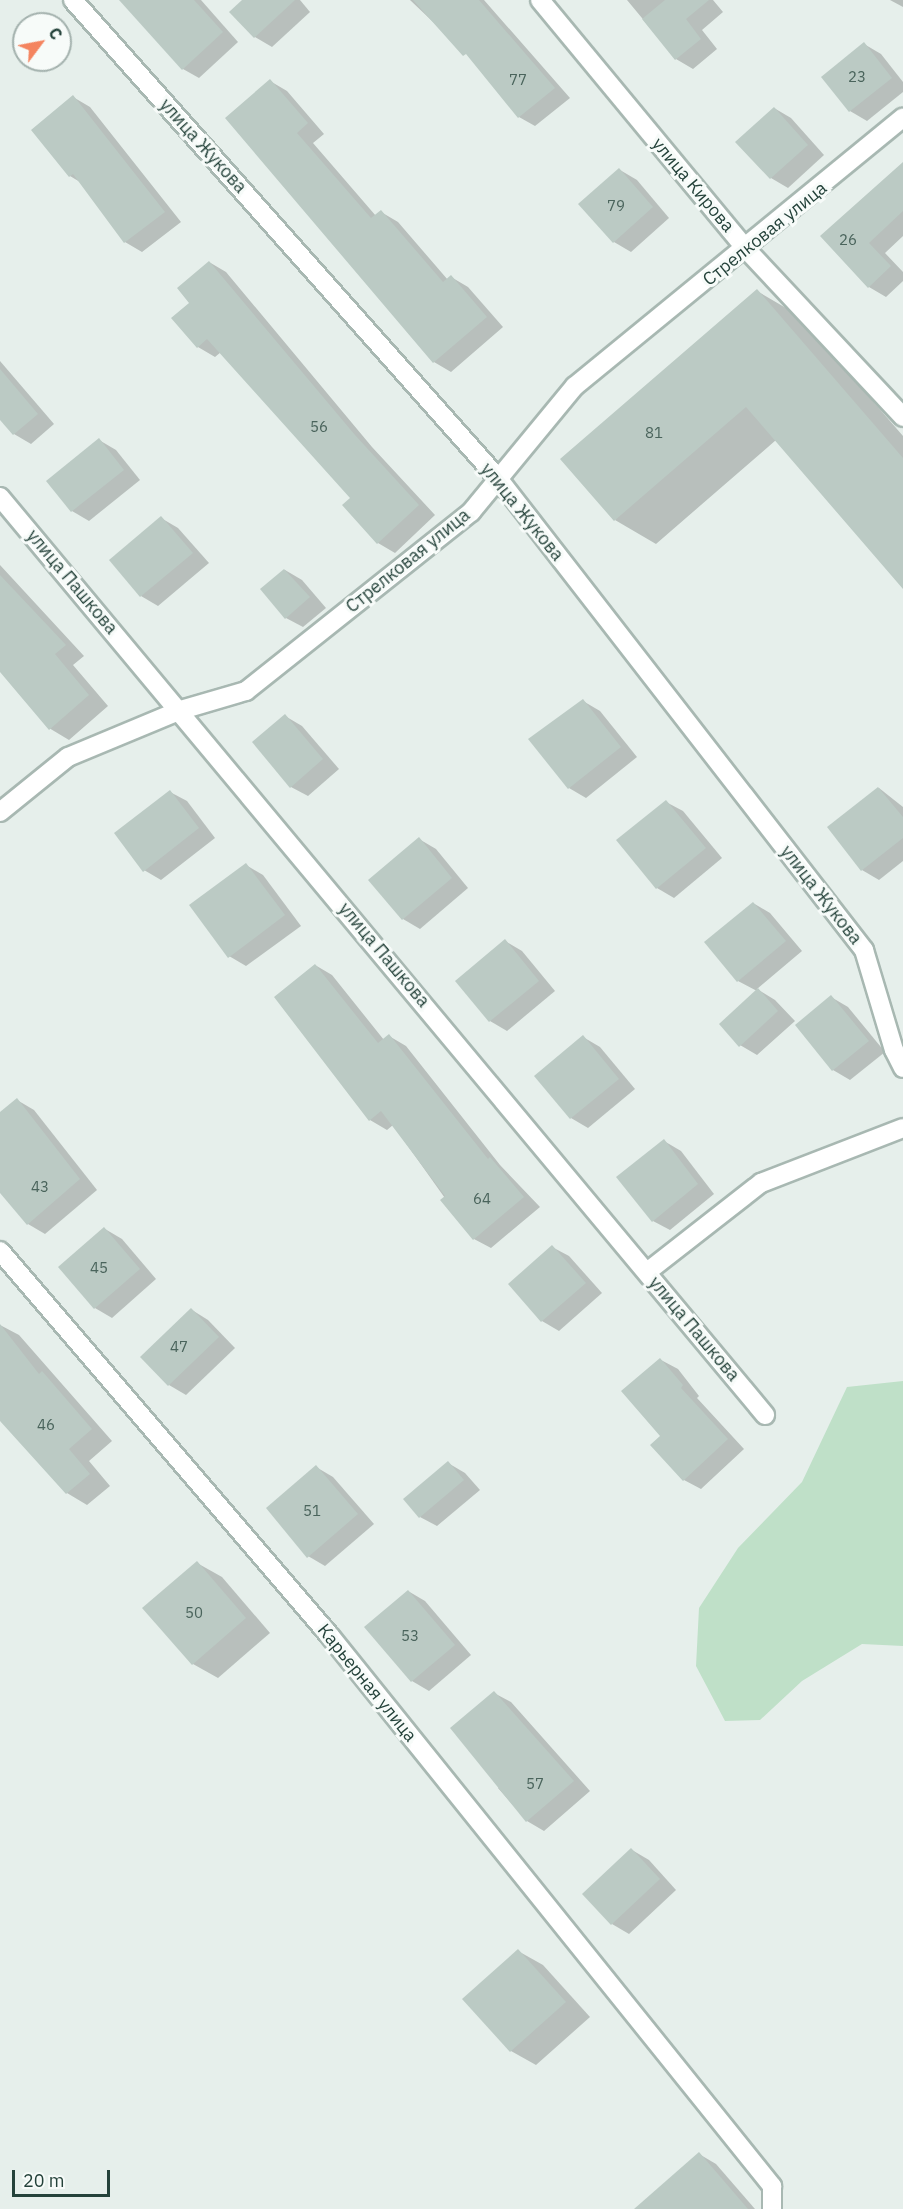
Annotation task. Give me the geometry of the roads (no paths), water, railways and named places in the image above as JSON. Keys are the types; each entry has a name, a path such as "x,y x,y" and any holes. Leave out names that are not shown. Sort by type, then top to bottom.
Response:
{"street":[{"name":"улица Жукова","path":"73,0 497,477 864,950 894,1050 903,1068"},
{"name":"улица Кирова","path":"540,0 746,249 903,417"},
{"name":"Стрелковая улица","path":"0,812 68,757 180,710 246,692 471,512 497,477 574,386 746,249 903,118"},
{"name":"улица Пашкова","path":"0,497 180,710 765,1415"},
{"path":"647,1272 761,1183 903,1128"},
{"name":"Карьерная улица","path":"0,1251 330,1636 772,2186 772,2209"}]}
